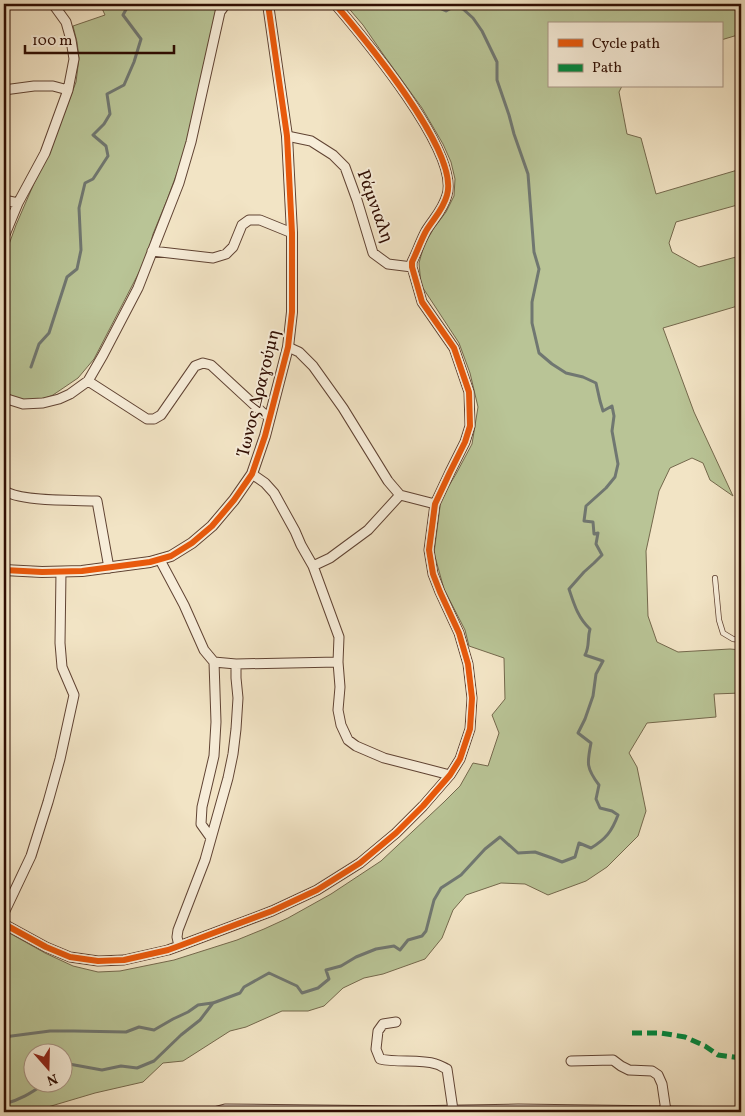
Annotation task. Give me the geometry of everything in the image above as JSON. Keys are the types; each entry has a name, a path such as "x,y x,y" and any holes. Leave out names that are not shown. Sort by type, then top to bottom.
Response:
{"street":[{"path":"4,237 18,203 45,153 68,90 74,59 71,40 66,22 53,4"},
{"path":"4,398 23,404 52,402 70,394 88,381 138,288 179,183 191,142 220,12 225,4 229,4"},
{"name":"Ίωνος Δραγούμη","path":"4,570 61,572 109,568 160,560 181,551 207,531 229,507 252,474 263,443 288,348 292,312 292,233 287,136 268,4"},
{"path":"4,924 24,936 62,953 98,961 124,960 168,950 272,912 317,890 360,863 396,833 423,806 450,775 460,759 470,729 472,698 468,664 459,633 433,574 429,550 435,504 465,442 470,426 469,392 454,348 422,302 412,267 412,262 426,231 440,212 448,193 447,175 438,149 420,116 379,57 335,4"},
{"path":"4,90 52,86 68,90"},
{"name":"Ράμνιαλη","path":"287,136 311,142 333,155 345,167 373,253 388,264 412,267"},
{"path":"4,200 18,203"},
{"path":"152,252 213,258 226,254 233,247 242,225 249,220 260,220 292,233"},
{"path":"288,348 298,352 313,366 343,408 388,481 400,495 435,504"},
{"path":"88,381 147,419 154,419 161,415 195,366 203,362 211,365 263,414 270,417"},
{"path":"252,474 269,487 295,531 313,566 339,637 340,687 338,710 341,726 348,740 356,746 384,758 450,775"},
{"path":"4,490 7,493 27,497 59,500 97,500 109,568"},
{"path":"313,566 330,558 368,530 400,495"},
{"path":"160,560 184,605 204,650 214,662 216,722 214,756 202,807 201,824 211,838"},
{"path":"4,913 31,856 46,811 74,695 62,667 60,643 61,572"},
{"path":"214,662 236,664 338,662"},
{"path":"179,946 178,930 205,860 228,778 235,741 238,698 236,664"},
{"path":"396,1022 383,1024 378,1030 376,1049 380,1059 436,1064 447,1069 452,1110"},
{"path":"571,1061 613,1060 629,1070 652,1070 658,1075 662,1084 666,1111"},
{"path":"216,1111 225,1109 404,1111 518,1109 741,1112"}],"lane":[{"path":"715,578 719,620 723,633 732,639 741,640"}],"green space":[{"path":"100,4 221,4 185,151 153,234 147,257 94,359 78,378 53,395 38,401 21,400 4,392 4,258 76,82 79,58 73,26 105,15"},
{"path":"345,4 741,4 741,34 722,40 722,22 548,22 548,88 621,88 619,92 627,134 641,138 656,194 741,169 741,204 676,222 669,243 672,252 699,267 736,257 741,267 741,305 663,328 694,412 733,496 710,480 703,463 692,458 670,468 659,491 646,551 648,616 657,642 678,652 741,650 741,693 714,694 716,717 647,723 629,753 637,767 646,811 638,836 607,867 586,881 548,895 525,884 501,883 466,895 453,910 442,938 425,959 383,974 364,978 343,988 324,1006 308,1011 282,1011 246,1027 230,1031 183,1061 163,1063 143,1082 95,1093 31,1112 4,1112 4,930 73,966 98,972 120,971 174,960 237,940 288,918 331,894 381,861 460,786 473,763 488,766 499,733 492,715 505,699 504,658 469,646 465,630 444,589 434,553 441,499 472,444 478,407 470,373 459,343 421,285 419,263 424,245 446,212 454,196 455,179 451,162 443,144 422,108 363,25"}],"waterway":[{"path":"31,367 39,344 49,333 67,277 77,269 81,250 79,208 85,183 93,179 108,156 106,146 93,135 104,124 110,114 107,94 124,85 141,39 123,15 129,4"},
{"path":"72,1065 102,1070 121,1066 137,1068 154,1061 200,1020 213,1003 240,993 244,987 269,973 297,986 302,993 318,988 329,979 326,970 341,966 356,957 376,949 394,946 400,950 408,940 422,936 426,931 434,900 441,888 461,875 485,849 500,837 518,853 535,852 562,862 575,857 579,843 591,848 605,838 618,815 612,811 600,808 596,799 599,785 589,765 591,743 578,733 593,696 596,674 603,661 585,655 590,629 579,615 569,589 602,555 596,544 598,533 594,534 593,522 584,521 586,506 615,477 618,464 612,431 614,416 612,406 603,411 596,383 583,377 566,373 539,353 532,323 532,302 539,269 534,252 528,174 497,80 497,62 482,31 473,18 463,9 455,6 446,11 434,4"},
{"path":"4,1037 50,1031 126,1032 139,1027 154,1030 198,1005 212,1003"},
{"path":"4,1106 4,1104 28,1094"}],"marked path":[{"path":"632,1033 661,1033 685,1037 705,1046 718,1055 741,1058"}],"cycle path":[{"path":"4,570 42,572 82,571 150,562 171,556 192,543 212,526 234,500 252,474 265,436 288,347 292,312 292,233 287,136 268,4"},
{"path":"4,924 46,947 70,957 98,961 124,960 168,950 272,911 317,890 360,863 396,833 423,806 450,775 460,759 470,729 472,698 468,664 459,633 433,574 429,550 435,504 465,442 470,426 469,392 454,348 422,302 412,267 412,262 424,235 441,210 447,195 447,176 439,152 425,124 386,68 335,4"}]}
